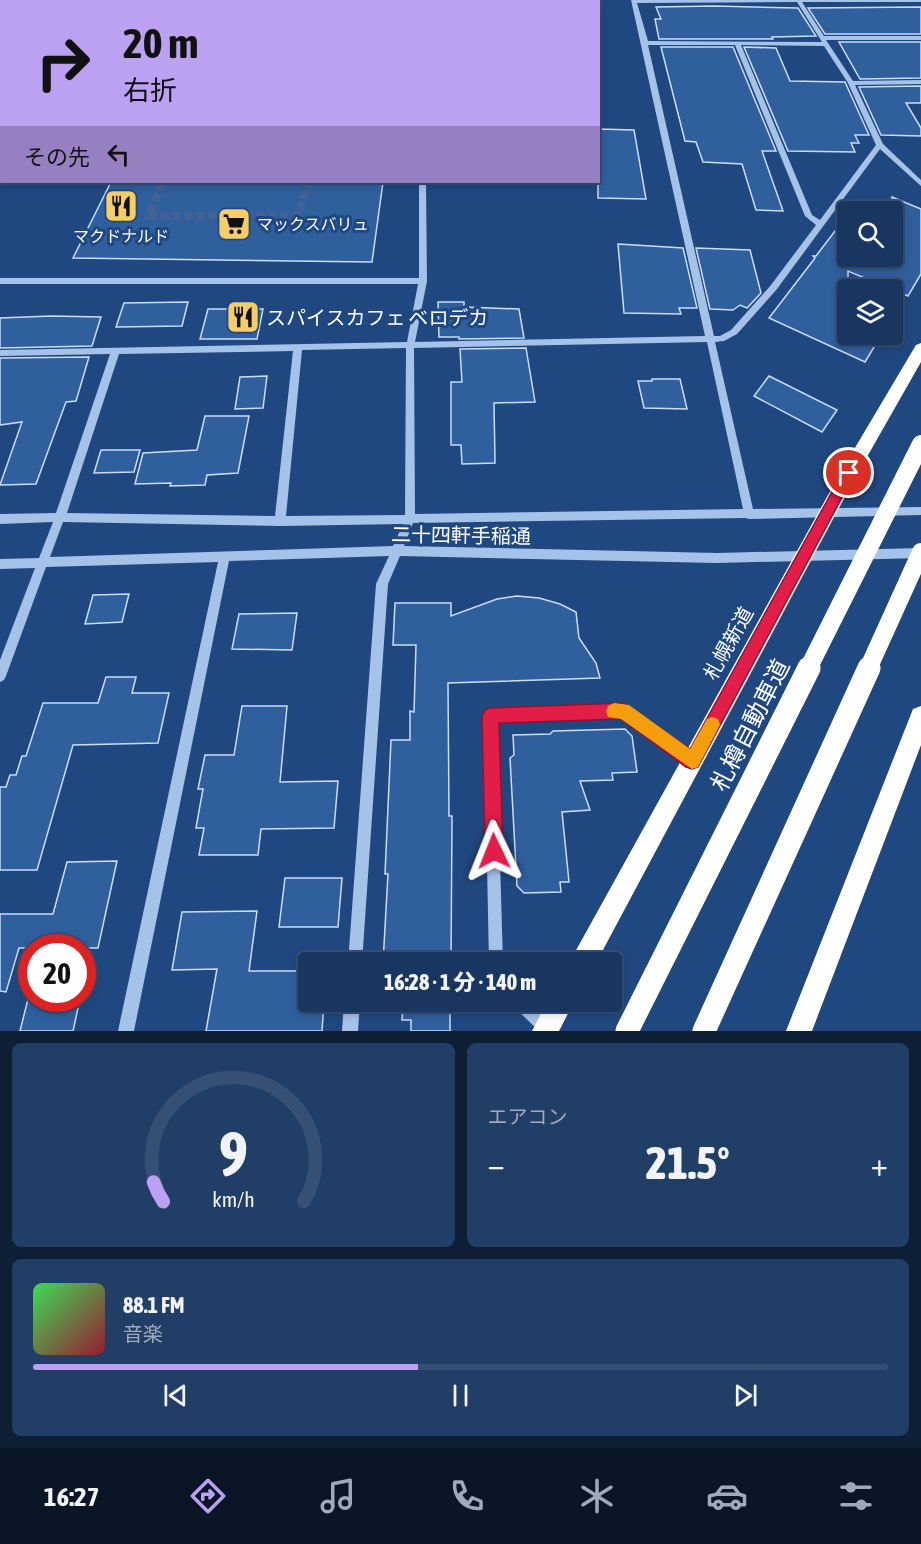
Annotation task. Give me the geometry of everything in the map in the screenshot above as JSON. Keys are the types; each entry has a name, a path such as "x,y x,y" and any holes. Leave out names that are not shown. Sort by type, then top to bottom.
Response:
{"highway":[{"name":"札幌新道","path":"588,952 827,514 921,349"},
{"name":"札樽自動車道","path":"627,1031 921,444"},
{"path":"704,1031 921,552"},
{"path":"799,1031 921,717"},
{"path":"546,1029 555,1012"}],"street":[{"path":"749,515 634,1 921,0"},
{"path":"799,1 822,41 851,83 880,146 921,184"},
{"path":"645,43 738,45 921,38"},
{"path":"738,45 809,216 821,225"},
{"path":"851,83 921,81"},
{"path":"0,353 721,339 734,332 774,286 880,146"},
{"path":"356,952 382,584 410,519 410,346 423,281 423,183"},
{"path":"0,281 423,281"},
{"path":"279,521 298,348"},
{"path":"0,676 68,495 115,351"},
{"name":"二十四軒手稲通","path":"0,519 58,517 279,521 921,511"},
{"name":"二十四軒手稲通","path":"0,564 396,551 717,558 921,552"},
{"path":"126,1031 224,558"},
{"path":"496,952 490,716 623,711 692,761"},
{"path":"350,1031 351,1012"},
{"path":"529,1012 546,1029"}],"building":[{"path":"656,7 798,8 816,36 772,37 773,39 659,39 655,19 661,19"},
{"path":"921,7 921,34 825,34 808,8"},
{"path":"839,42 921,42 921,78 860,79"},
{"path":"661,47 733,47 776,151 762,151 783,211 756,210 742,164 703,162 696,142 685,141"},
{"path":"744,47 776,48 790,81 845,82 869,135 855,135 859,143 851,143 855,152 788,151"},
{"path":"921,86 921,103 906,103 921,128 921,136 881,135 859,87"},
{"path":"600,129 634,130 646,199 598,198"},
{"name":"マックスバリュ","path":"110,183 383,183 372,262 73,258"},
{"path":"903,202 921,209 921,274 908,296 903,294 903,279 867,279 848,271 848,279 837,279 837,345 875,345 865,362 769,318 815,258 813,256 816,256 837,228 837,267 903,267"},
{"path":"618,244 683,248 697,308 679,308 681,314 624,313"},
{"path":"696,248 750,250 761,293 747,308 740,305 733,310 710,309"},
{"path":"188,302 182,326 116,327 124,303"},
{"path":"438,302 464,302 464,307 519,309 524,338 439,337"},
{"path":"208,309 263,309 257,339 200,339"},
{"path":"101,317 92,346 0,348 0,318"},
{"path":"526,348 535,402 494,403 495,463 462,464 461,445 451,445 451,382 462,382 460,349"},
{"path":"89,357 76,401 66,402 36,484 0,485 22,422 0,425 0,358"},
{"path":"267,376 263,408 235,409 240,377"},
{"path":"769,376 837,410 822,432 754,396"},
{"path":"652,379 680,379 687,409 644,408 638,381 652,381"},
{"path":"205,416 249,416 238,473 207,475 205,485 135,484 143,453 197,450"},
{"path":"101,450 140,450 134,472 94,473"},
{"path":"129,594 122,622 85,624 93,595"},
{"path":"517,596 539,598 560,604 576,612 579,638 596,663 600,678 448,683 449,816 452,816 451,952 384,952 391,740 410,740 410,711 414,712 416,645 393,645 395,603 451,603 451,616 497,599"},
{"path":"297,613 292,650 232,649 239,614"},
{"path":"106,677 136,677 132,693 169,693 158,743 73,745 37,870 0,870 0,787 6,787 10,775 16,775 22,756 26,756 43,703 98,703"},
{"path":"242,706 287,706 280,782 338,781 334,828 261,829 258,855 199,855 204,828 196,828 203,789 198,789 205,755 234,755"},
{"path":"625,729 632,736 637,772 612,773 613,780 580,781 590,810 562,812 569,882 560,882 561,892 524,893 517,886 510,758 514,755 513,735 550,734 553,731"},
{"path":"117,861 98,948 96,948 96,934 18,934 18,951 6,992 0,991 0,914 53,914 67,862"},
{"path":"285,878 342,878 338,927 279,927"},
{"path":"257,911 249,971 298,971 298,1012 323,1012 322,1031 206,1031 217,969 172,970 182,912"},
{"path":"25,1012 77,1012 73,1031 20,1031"},
{"path":"402,1012 450,1012 450,1031 411,1031 411,1020 402,1020"}],"tunnel":[{"path":"162,183 149,216 300,215 306,183"}],"slow traffic":[{"path":"614,711 623,711 692,761 712,725"}],"place":[{"name":"マクドナルド","path":"121,206"},
{"name":"マックスバリュ","path":"234,224"},
{"name":"スパイスカフェ ベロデカ","path":"243,317"}],"route":[{"path":"494,851 490,716 623,711 692,761 849,473"}]}
